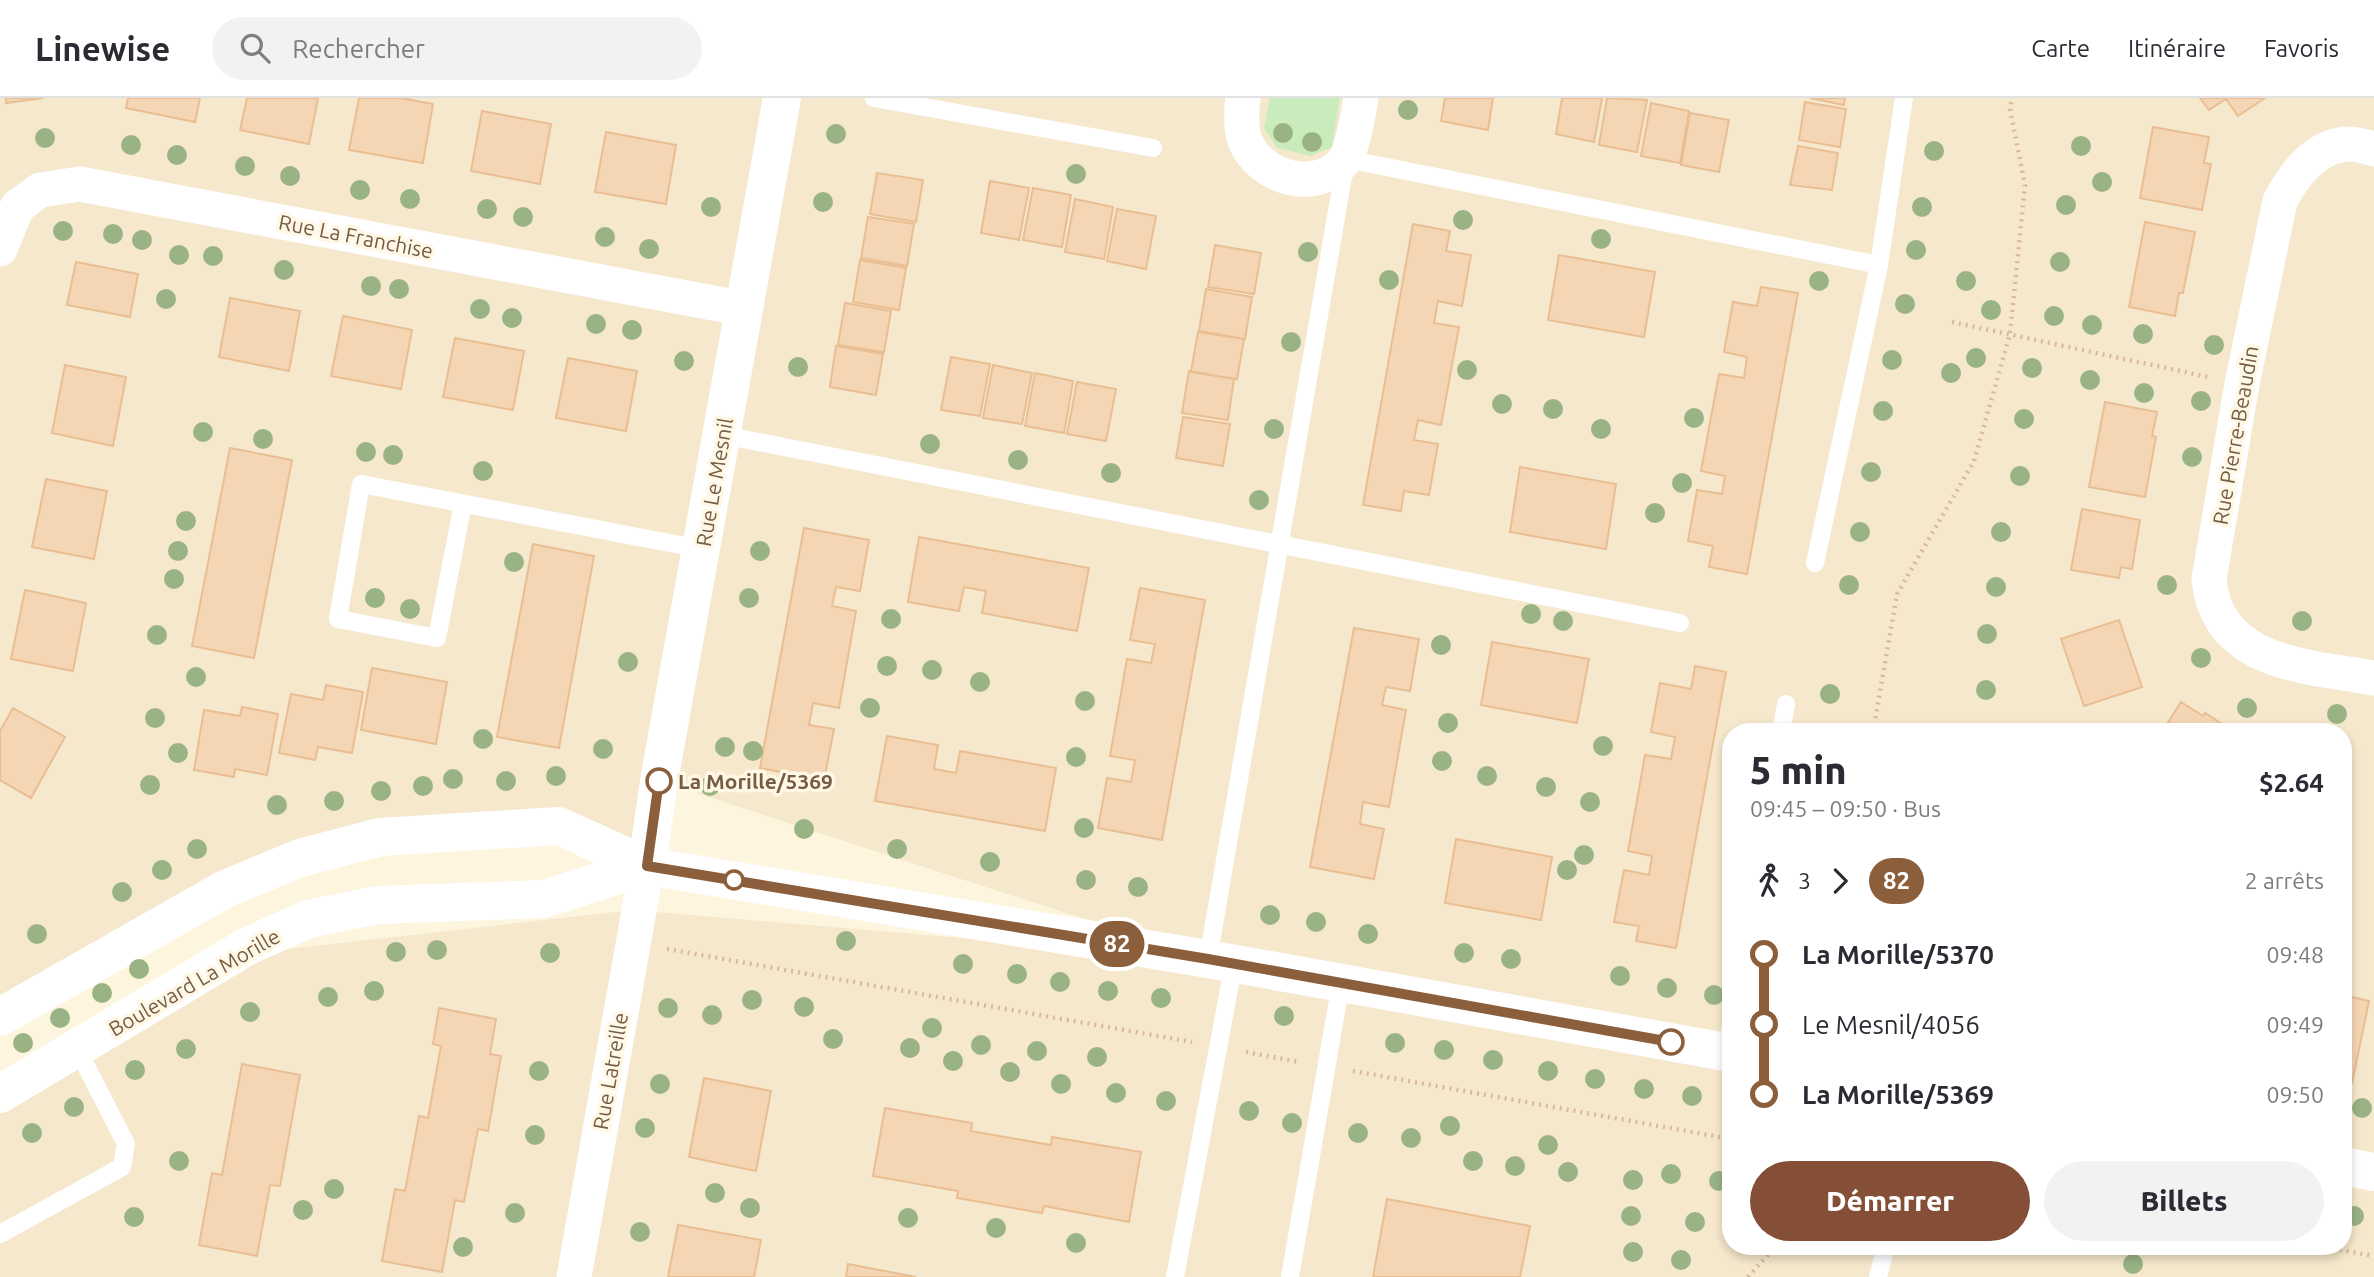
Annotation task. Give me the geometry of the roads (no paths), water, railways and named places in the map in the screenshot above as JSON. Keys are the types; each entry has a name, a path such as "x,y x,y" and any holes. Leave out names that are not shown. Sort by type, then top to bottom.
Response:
{"street":[{"name":"Rue Le Mesnil","path":"647,866 659,781 782,98"},
{"path":"1243,98 1245,141 1263,165 1292,180 1327,177 1346,159 1361,98"},
{"name":"Rue Pierre-Beaudin","path":"2374,149 2346,144 2318,154 2294,173 2280,201 2242,384 2209,579 2211,601 2225,624 2243,644 2274,661 2374,678"},
{"name":"Rue La Franchise","path":"0,249 17,207 40,190 80,184 745,309"},
{"name":"Boulevard La Morille","path":"0,1017 225,889 300,858 380,837 559,826 647,866 1341,983 1722,1043"},
{"name":"Boulevard La Morille","path":"0,1094 78,1050 246,947 308,919 379,905 544,899 647,866"},
{"name":"Rue Latreille","path":"573,1277 647,866"},
{"path":"2352,1168 2374,1172"}],"lane":[{"path":"874,98 1153,148"},
{"path":"1815,563 1879,265 1904,98"},
{"path":"1175,1277 1219,1047 1221,961 1280,547 1346,159 1879,265"},
{"path":"723,435 1680,624"},
{"path":"463,503 437,638 338,619 361,484 463,503 701,549"},
{"path":"1783,723 1786,704"},
{"path":"1290,1277 1341,983"},
{"path":"0,1234 122,1167 126,1144 78,1050"},
{"path":"1878,1277 1884,1255"}],"place":[{"name":"La Morille/5369","path":"659,781"}]}
